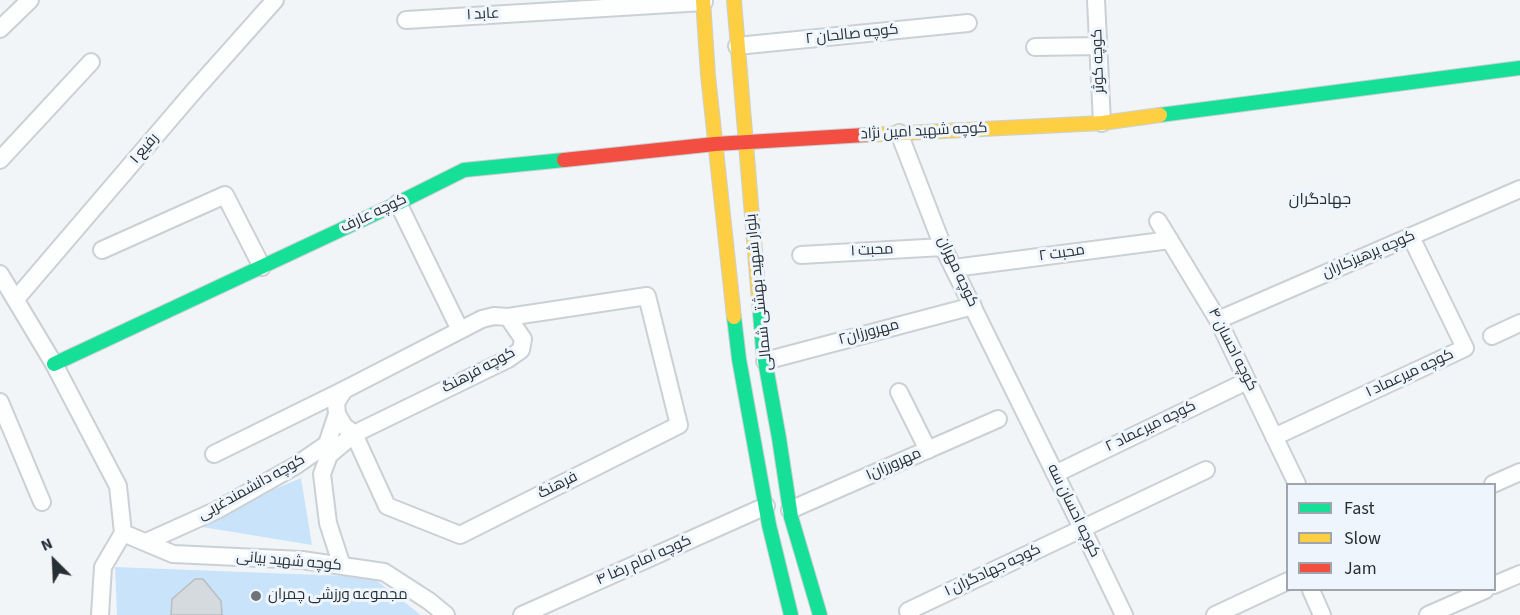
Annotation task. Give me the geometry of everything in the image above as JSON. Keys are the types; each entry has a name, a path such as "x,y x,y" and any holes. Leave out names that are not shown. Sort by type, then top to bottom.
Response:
{"street":[{"path":"0,29 30,0"},
{"name":"رفیع ۱","path":"16,299 275,0"},
{"name":"بلوار شهید بهشتی شمالی","path":"734,0 763,350 790,510 820,615"},
{"name":"کوچه کوثر","path":"1096,0 1102,123"},
{"name":"بلوار شهید بهشتی شمالی","path":"703,1 708,75 739,359 766,506 791,615"},
{"name":"عابد ۱","path":"406,20 703,1"},
{"name":"کوچه صالحان ۲","path":"737,46 968,23"},
{"path":"1035,47 1098,46"},
{"path":"0,160 91,62"},
{"name":"کوچه شهید امین نژاد","path":"715,144 1102,123 1520,68"},
{"name":"کوچه مهران","path":"899,133 944,247 1023,407"},
{"name":"کوچه عارف","path":"54,364 464,170 715,144"},
{"name":"کوچه پرهیزکاران","path":"1218,320 1520,189"},
{"path":"102,250 225,195 262,267"},
{"path":"398,203 460,330"},
{"name":"کوچه احسان ۴","path":"1158,221 1218,320 1297,483"},
{"name":"کوچه میرعماد ۱","path":"1274,437 1465,348 1411,237"},
{"name":"محبت ۲","path":"954,268 1170,240"},
{"name":"محبت ۱","path":"801,255 944,247"},
{"path":"0,274 54,364 118,486 123,533 103,567 100,615"},
{"name":"فرهنگ","path":"354,434 387,506 460,535 679,425 646,296 508,317"},
{"name":"مهرورزان۲","path":"765,361 973,306"},
{"path":"214,454 482,319 494,316 508,317"},
{"name":"کوچه فرهنگ","path":"354,434 508,359 521,350 523,339 508,317"},
{"path":"1492,336 1520,322"},
{"name":"کوچه میرعماد ۲","path":"1055,474 1247,381"},
{"path":"342,566 328,523 322,474 329,455 354,434 344,426 337,414 336,403 344,390"},
{"path":"898,392 928,450"},
{"path":"0,402 42,502"},
{"name":"کوچه احسان سه","path":"1023,407 1124,615"},
{"name":"کوچه دانشمندغربی","path":"146,542 217,510 295,466 327,444 337,414"},
{"name":"مهرورزان۱","path":"790,510 998,419"},
{"path":"0,447 15,440"},
{"name":"کوچه جهادگران ۱","path":"910,615 908,611 1206,470"},
{"path":"1495,483 1520,472"},
{"name":"کوچه امام رضا ۴","path":"522,615 766,506"},
{"name":"کوچه شهید بیانی","path":"123,533 172,554 302,560 384,572 429,601 446,615"},
{"path":"1496,584 1520,574"},
{"path":"1225,613 1286,581"},
{"path":"1311,591 1322,615"},
{"path":"1428,615 1483,591"}],"shaded area":[{"path":"301,478 312,545 190,525"},
{"name":"مجموعه ورزشی چمران","path":"115,567 372,577 421,615 117,615"}],"building":[{"path":"195,579 203,579 221,601 222,615 171,615 172,599"}],"traffic: fast":[{"path":"1160,115 1520,68"},
{"path":"54,364 464,170 564,160"},
{"path":"759,300 763,350 791,517 820,615"},
{"path":"734,317 739,359 769,525 791,615"}],"traffic: slow":[{"path":"703,0 708,75 734,317"},
{"path":"734,0 759,300"},
{"path":"865,135 1102,123 1160,115"}],"traffic: jam":[{"path":"564,160 715,144 865,135"}],"place":[{"name":"مجموعه ورزشی چمران","path":"256,596"}],"district":[{"name":"جهادگران","path":"1320,200"}]}
